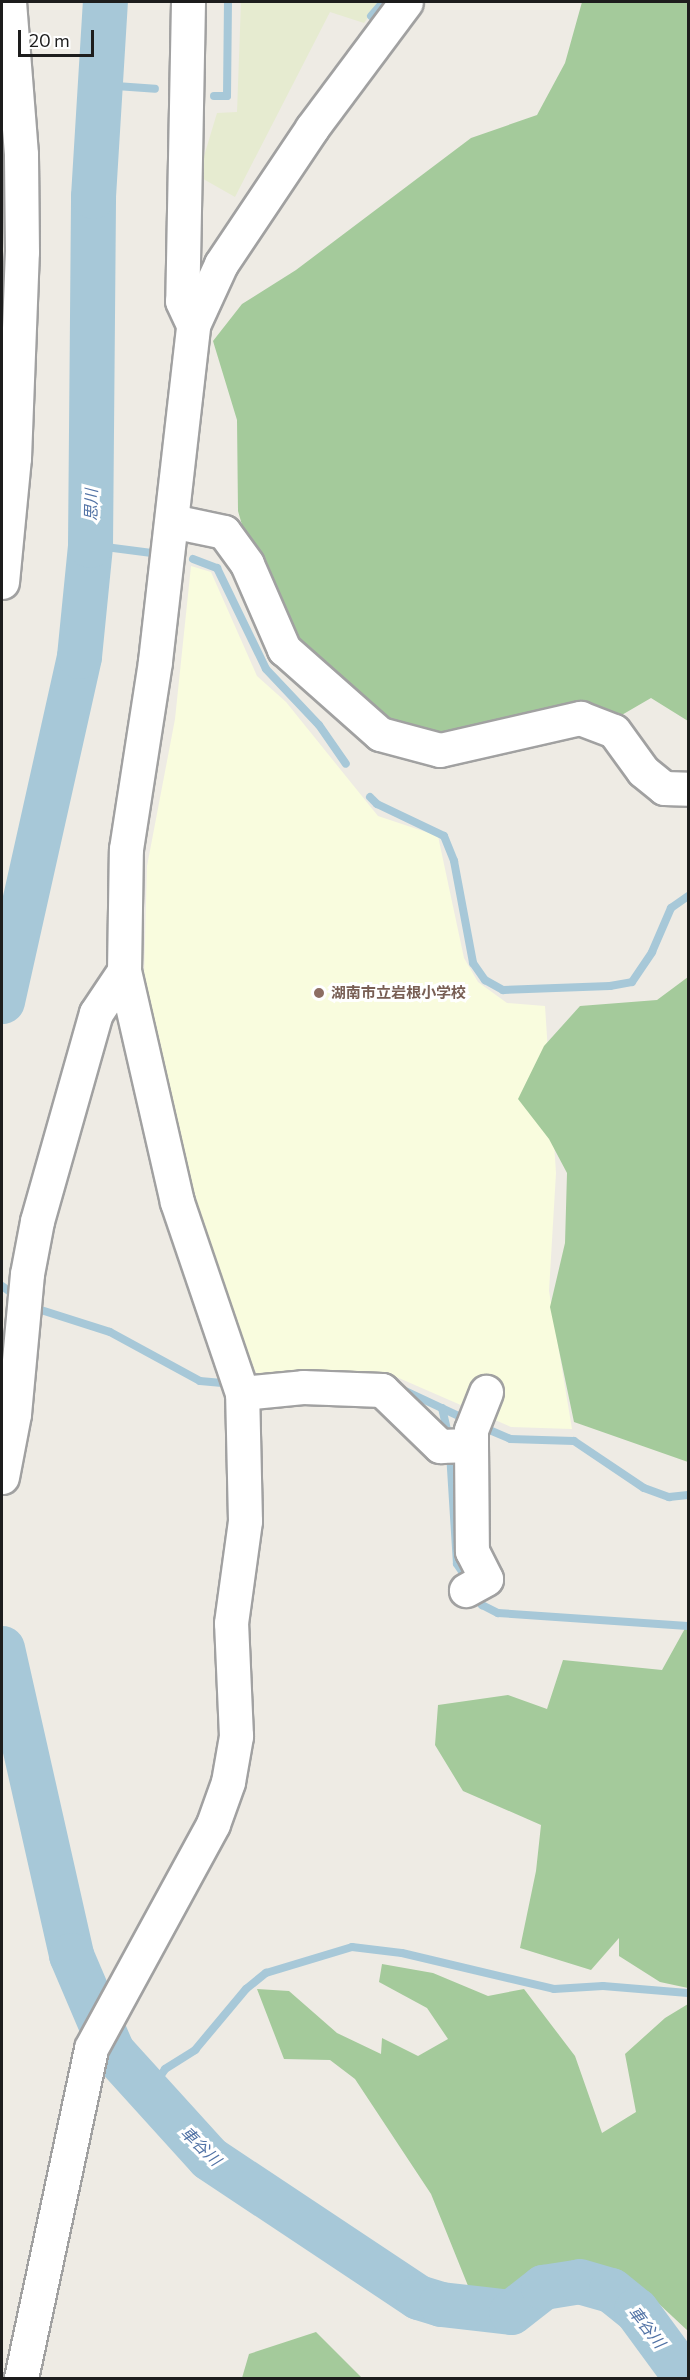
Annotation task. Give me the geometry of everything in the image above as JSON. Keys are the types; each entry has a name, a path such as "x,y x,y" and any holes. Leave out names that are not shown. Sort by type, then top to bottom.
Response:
{"street":[{"path":"2,582 14,458 22,252 21,154 9,2"},
{"path":"188,2 182,301 193,325"},
{"path":"21,2379 91,2048 112,2004 213,1824 228,1782 236,1736 231,1623 245,1521 242,1393 177,1202 124,971 126,849 172,521 193,325 221,264 312,128 406,2"},
{"path":"172,521 225,532 247,564 284,649 380,734 440,750 580,718 614,731 643,771 664,788 688,789"},
{"path":"2,1477 14,1414 27,1274 38,1221 96,1012 124,971"},
{"path":"242,1393 303,1387 382,1390 468,1429 472,1551 486,1580 473,1587"}],"shaded area":[{"path":"241,2 379,2 364,23 330,12 235,197 198,176 217,113 237,112"},
{"name":"湖南市立岩根小学校","path":"191,566 211,572 257,676 286,702 378,816 438,836 464,958 478,982 507,1003 545,1006 556,1173 549,1291 572,1429 511,1427 385,1372 257,1375 206,1255 162,1105 144,978 147,866 175,719"}],"green space":[{"path":"582,2 688,2 688,721 651,698 608,723 503,731 376,734 265,605 238,511 237,420 213,341 242,304 296,270 471,138 537,115 565,63"},
{"path":"688,977 688,1462 574,1422 550,1307 565,1243 567,1173 549,1139 518,1099 544,1046 580,1006 657,1000"},
{"path":"688,1623 688,1988 660,1982 619,1956 619,1938 591,1970 520,1948 536,1871 541,1825 463,1791 435,1745 438,1705 508,1695 547,1709 563,1660 662,1670"},
{"path":"382,1964 433,1973 488,1996 524,1989 575,2056 602,2133 636,2112 625,2054 665,2018 688,2004 688,2331 643,2289 594,2271 481,2318 431,2194 355,2079 330,2060 284,2059 257,1989 289,1991 337,2033 381,2054 382,2038 418,2056 448,2039 427,2008 379,1982"},
{"path":"316,2332 362,2378 242,2378 249,2354"}],"waterway":[{"name":"思川","path":"2,1001 79,656 90,545 93,196 105,2"},
{"path":"214,96 227,96 228,2"},
{"path":"371,16 383,2"},
{"path":"98,78 116,86 155,89"},
{"path":"90,545 159,554"},
{"path":"193,559 217,568 266,669 319,725 346,764"},
{"path":"370,797 377,804 444,836 454,861 473,963 485,980 503,990 610,986 632,982 652,952 671,908 688,896"},
{"path":"2,1286 13,1294"},
{"path":"41,1310 110,1332 200,1381 225,1383"},
{"path":"399,1388 467,1420"},
{"path":"442,1408 449,1438"},
{"path":"480,1426 510,1439 574,1441 644,1488 669,1497 688,1495"},
{"path":"450,1453 457,1564 467,1579"},
{"path":"475,1592 482,1605 498,1613 688,1626"},
{"name":"車谷川","path":"2,1648 71,1955 112,2051 209,2158 418,2297 441,2304 511,2312 543,2287 579,2281 611,2290 636,2310 686,2378"},
{"path":"141,2083 157,2081 165,2069 195,2050 246,1989 266,1973 352,1947 402,1953 554,1989 603,1986 688,1993"}],"place":[{"name":"湖南市立岩根小学校","path":"319,993"}]}
